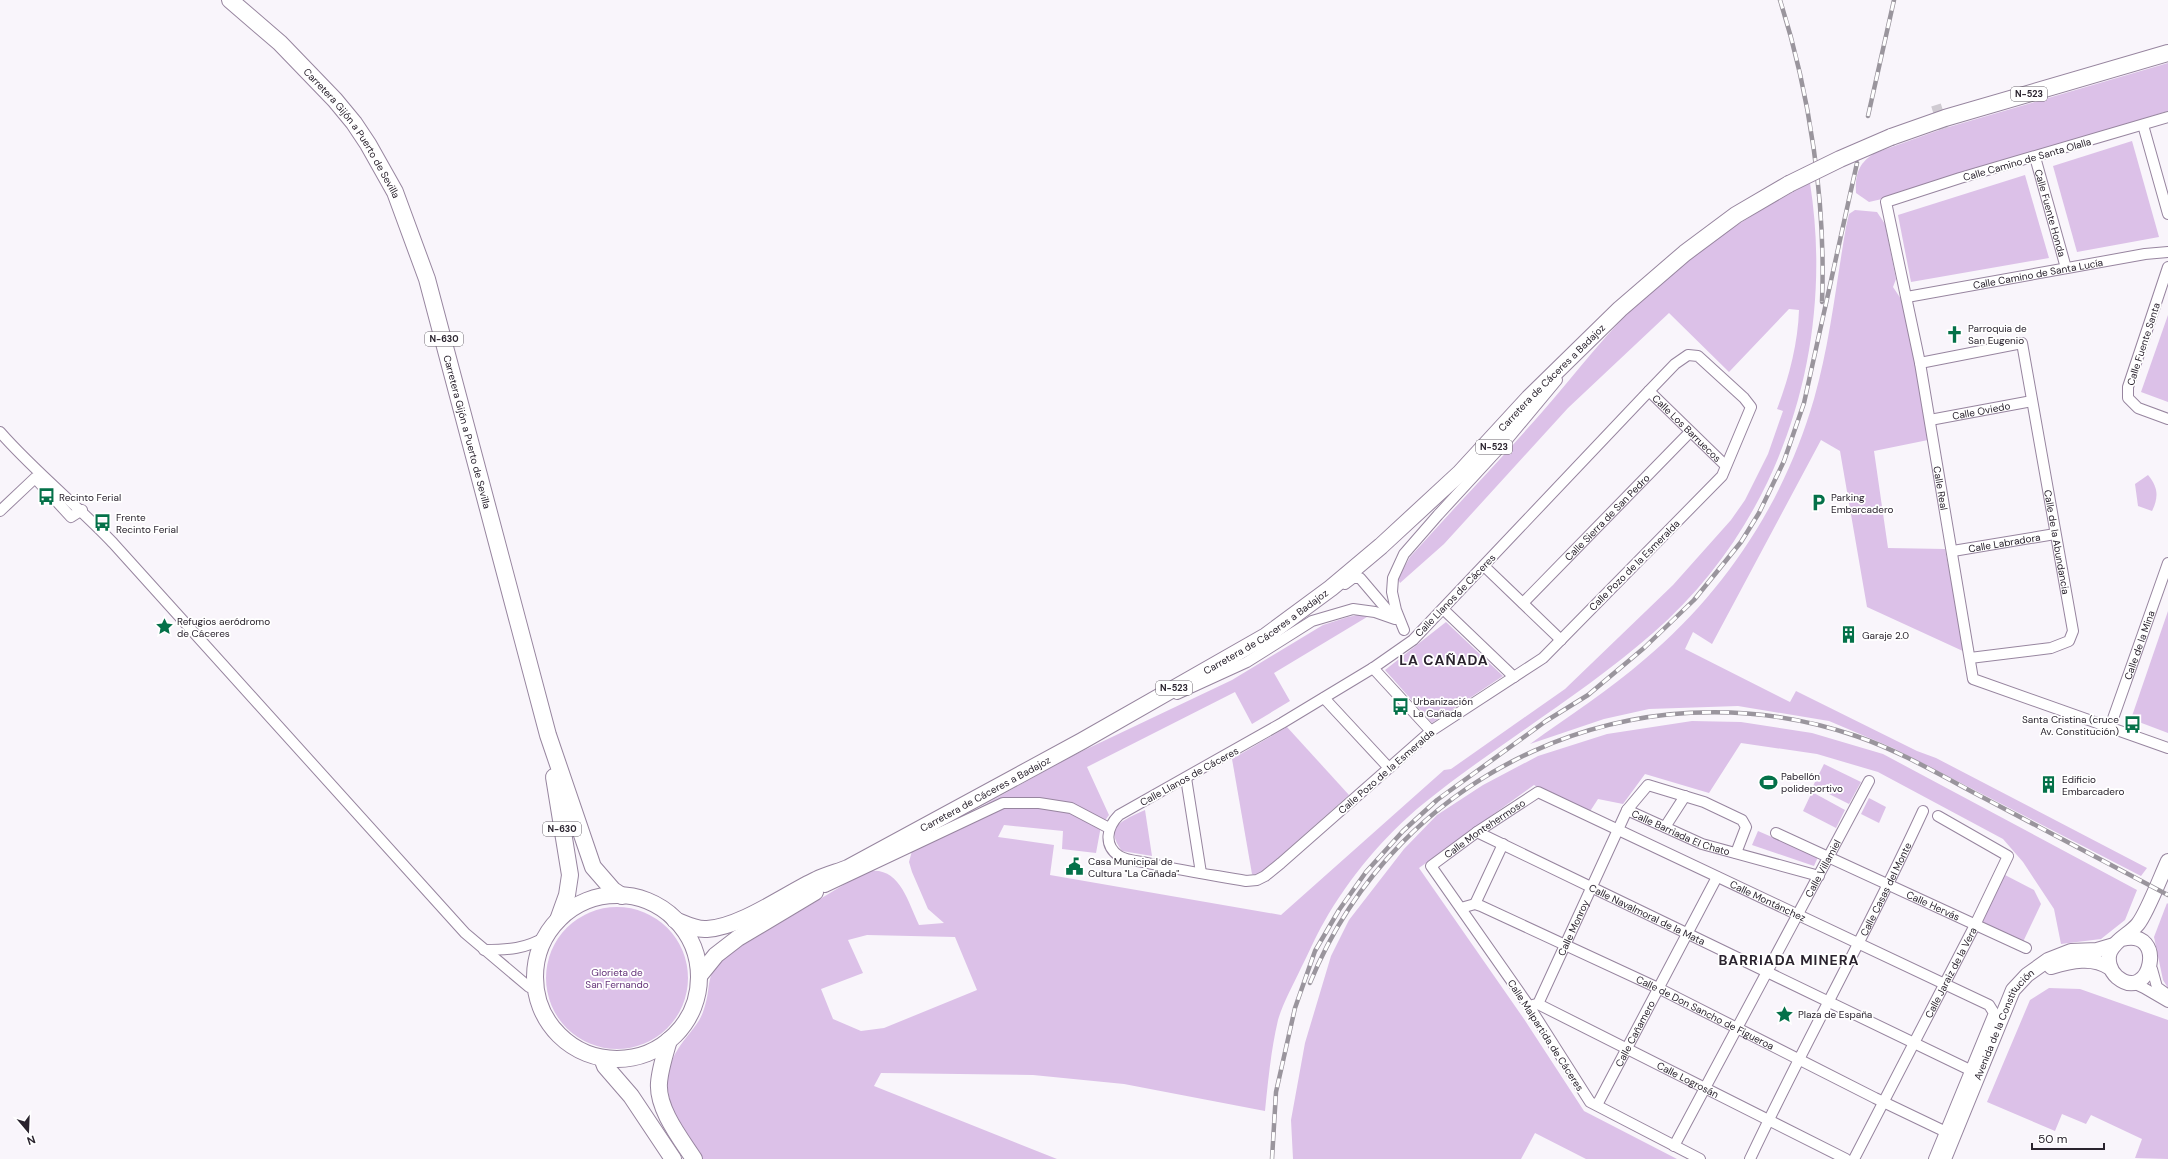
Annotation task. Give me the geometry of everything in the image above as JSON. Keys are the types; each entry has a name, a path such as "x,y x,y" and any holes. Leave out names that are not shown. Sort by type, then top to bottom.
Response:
{"highway":[{"name":"Carretera Gijón a Puerto de Sevilla","path":"230,0 280,43 313,76 349,117 382,167 404,214 431,293 548,735 593,867 613,890 622,896"},
{"name":"Carretera de Cáceres a Badajoz","path":"848,868 1082,740 1266,636 1331,588 1381,546 1460,472 1529,398 1620,309 1685,253 1736,215 1789,184 1890,137 1945,118 2168,52"},
{"name":"Carretera de Cáceres a Badajoz","path":"1176,694 1211,677 1285,632 1360,578 1424,520 1568,367 1620,309"},
{"name":"N-523","path":"1082,740 1176,694"},
{"name":"Carretera Gijón a Puerto de Sevilla","path":"548,735 570,875 567,895 558,922"},
{"path":"699,976 716,955 738,938 825,887 848,868"},
{"path":"675,920 689,926 705,930 715,929 738,921 817,879 848,868"},
{"name":"N-630","path":"622,896 637,898 652,904 675,920 691,944 697,960 699,976 697,993 692,1010 681,1028 658,1048 640,1056 621,1059 602,1058 576,1048 555,1031 543,1013 536,987 537,962 547,936 558,922 571,910 587,902 604,897 622,896"},
{"path":"668,1040 658,1085 669,1120 694,1159"},
{"path":"602,1058 605,1066 628,1091 673,1159"}],"main road":[{"name":"Avenida de la Constitución","path":"1944,1159 2013,990 2027,975 2048,960 2071,951 2098,950 2118,942 2139,924 2168,861"},
{"path":"2146,942 2132,937 2118,942 2110,953 2110,968 2116,976 2131,982 2141,980 2152,970 2154,954 2146,942 2146,928 2168,881"},
{"name":"Avenida de la Constitución","path":"1951,1159 2011,1008 2023,991 2035,979 2052,967 2076,960 2101,961 2110,968"}],"street":[{"name":"Calle Camino de Santa Olalla","path":"1886,202 2168,117"},
{"path":"2143,125 2168,214"},
{"name":"Calle Fuente Honda","path":"2035,157 2066,268"},
{"name":"Calle Real","path":"1886,202 1920,363 1974,679 2110,728"},
{"name":"Calle Camino de Santa Lucía","path":"1907,297 2145,254 2168,252"},
{"name":"Calle Fuente Santa","path":"2168,267 2128,387 2128,398 2138,408 2168,419"},
{"name":"Calle de la Abundancia","path":"1920,363 2022,343 2073,630 2069,641 2051,648 1970,658"},
{"name":"Calle Llanos de Cáceres","path":"1109,828 1119,814 1186,778 1324,698 1373,668 1413,640 1649,391 1676,364 1688,355 1698,356 1744,398 1751,408"},
{"path":"1404,630 1396,610 1392,592 1393,578 1404,554 1507,440 1568,367"},
{"name":"Calle Los Barruecos","path":"1649,391 1725,466"},
{"name":"Calle Oviedo","path":"1930,420 2032,401"},
{"name":"Calle Pozo de la Esmeralda","path":"1109,828 1110,845 1121,858 1246,880 1257,880 1265,876 1431,731 1543,658 1722,476 1751,408"},
{"path":"0,432 44,477 82,510 465,933 529,988 536,987"},
{"name":"Calle Sierra de San Pedro","path":"1523,603 1690,432"},
{"path":"1360,578 1362,571 1412,526 1460,472"},
{"path":"0,511 35,478 71,517 82,510"},
{"name":"Calle Labradora","path":"1953,551 2055,534"},
{"name":"Calle de la Mina","path":"2110,728 2165,579 2168,563"},
{"path":"1484,566 1561,640"},
{"path":"1266,636 1294,620 1353,578 1360,578 1413,640"},
{"path":"1176,694 1247,662 1312,621 1353,609 1375,612 1395,619"},
{"path":"1443,610 1514,677"},
{"path":"1373,668 1431,731"},
{"path":"1324,698 1390,768"},
{"path":"2110,728 2168,748"},
{"path":"1186,778 1201,873"},
{"name":"Calle Villamiel","path":"1674,1146 1738,1029 1869,781"},
{"name":"Calle Barriada El Chato","path":"1618,830 1627,810 1648,786 1704,802 1742,820 1746,827 1736,853"},
{"name":"Calle Montánchez","path":"1538,792 1989,1005 1994,1013"},
{"name":"Calle Montehermoso","path":"1431,866 1477,832 1538,792"},
{"path":"1665,827 1685,796"},
{"path":"825,887 1003,802 1040,802 1071,808 1109,828"},
{"name":"Calle Barriada El Chato","path":"1627,810 1702,844 1818,876"},
{"name":"Calle Casas del Monte","path":"1750,1159 1828,1001 1859,944 1923,811"},
{"name":"Calle Jaraiz de la Vera","path":"1854,1159 1943,983 1975,925 2008,856 1938,816"},
{"name":"Calle Monroy","path":"1534,1005 1565,945 1618,830"},
{"name":"Calle Navalmoral de la Mata","path":"1477,832 1970,1070"},
{"name":"Calle Hervás","path":"1776,833 2026,948"},
{"path":"1461,908 1475,904 1503,844"},
{"name":"Calle Malpartida de Cáceres","path":"1431,866 1534,1005 1590,1102 1700,1159"},
{"name":"Calle Cañamero","path":"1597,1105 1626,1046 1717,877"},
{"name":"Calle de Don Sancho de Figueroa","path":"1475,904 1658,988 1799,1060 1946,1132"},
{"path":"484,950 516,950 536,943 547,936"},
{"path":"2152,970 2157,987 2168,995"},
{"path":"2131,982 2168,1002"},
{"name":"Calle Logrosán","path":"1534,1005 1626,1046 1769,1118 1846,1159"},
{"name":"Avenida de la Constitución","path":"1934,1159 1994,1013"}],"green space":[{"path":"2168,63 2168,111 1882,199 1869,202 1856,193 1857,175 1861,165 1875,153 1942,129"},
{"path":"2132,141 2159,237 2077,252 2053,166"},
{"path":"2025,175 2049,258 1911,282 1898,215"},
{"path":"1810,183 1816,245 1814,308 1806,369 1789,429 1766,486 1735,539 1698,589 1653,633 1597,678 1451,782 1423,804 1409,816 1368,858 1324,922 1288,994 1278,1020 1273,1043 1265,1111 1124,1084 1033,1075 881,1073 874,1086 1057,1159 702,1159 677,1120 668,1093 668,1078 671,1064 678,1049 701,1017 712,974 721,961 730,953 865,872 877,871 886,873 894,879 906,895 919,925 944,923 928,909 912,872 909,862 913,847 1072,756 1232,680 1323,625 1358,615 1367,617 1274,673 1290,701 1252,724 1235,692 1087,767 1109,815 1101,826 1096,853 1062,849 1063,831 1004,825 998,837 1054,845 1050,875 1281,915 1444,770 1451,769 1565,689 1673,585 1731,520 1745,500 1768,454 1783,411 1777,409 1792,360 1797,335 1799,310 1789,309 1729,372 1669,313 1568,408 1444,544 1400,583 1398,579 1410,557 1526,430 1634,307 1666,278 1705,247 1745,220","holes":["867,935 955,937 977,990 884,1028 861,1031 833,1019 821,989 863,973 848,940"]},
{"path":"1855,210 1877,212 1885,224 1896,279 1893,287 1901,299 1909,321 1928,440 1874,451 1888,548 1945,549 1965,652 1867,607 1840,451 1821,440 1712,644 1693,632 1685,649 1790,702 1796,691 1917,751 1936,758 2147,868 2141,876 1893,748 1829,721 1738,706 1649,709 1604,719 1530,744 1589,703 1645,659 1702,604 1749,541 1769,508 1787,473 1802,436 1814,399 1829,335 1846,227 1849,214"},
{"path":"2168,315 2168,402 2141,392"},
{"path":"2148,475 2156,488 2156,501 2152,511 2138,506 2135,484"},
{"path":"2168,611 2168,733 2131,719"},
{"path":"1446,622 1503,676 1432,723 1385,670"},
{"path":"1692,721 1741,722 1812,733 1883,754 2137,890 2125,920 2101,939 2061,944 2054,909 2023,862 2003,839 1878,772 1817,754 1741,743 1709,793 1645,774 1623,804 1598,799 1587,816 1534,785 1419,868 1524,1019 1584,1111 1677,1159 1586,1159 1535,1133 1521,1159 1293,1159 1291,1120 1305,1043 1331,956 1349,920 1404,849 1437,815 1483,785 1538,756 1607,734"},
{"path":"1287,727 1349,795 1259,875 1252,874 1232,759"},
{"path":"1824,764 1861,782 1849,804 1813,786"},
{"path":"1812,792 1845,810 1836,828 1803,811"},
{"path":"1869,798 1886,807 1879,823 1861,814"},
{"path":"1145,810 1152,856 1122,851 1117,842 1115,830 1123,821"},
{"path":"1758,831 1818,857 1814,866 1752,845"},
{"path":"2005,875 2034,890 2041,904 2022,944 1979,924"},
{"path":"2167,903 2168,988 2163,980 2154,937"},
{"name":"Glorieta de San Fernando","path":"610,907 624,907 651,915 672,933 683,951 687,964 687,992 680,1012 662,1033 651,1041 638,1046 624,1049 610,1049 583,1041 562,1023 554,1012 549,999 546,985 546,971 554,944 572,923 583,915 596,910"},
{"path":"2049,988 2080,989 2168,1020 2168,1159 2135,1158 2142,1139 2091,1115 2086,1124 2062,1114 2055,1131 1987,1102 2030,1000"}],"tunnel":[{"path":"1936,105 1945,133"}],"railway":[{"path":"1780,0 1800,73 1814,149 1823,264 1822,302"},
{"path":"1868,116 1894,0"},
{"path":"1272,1159 1276,1092 1295,1008 1315,951 1339,910 1366,872 1403,831 1437,800 1546,721 1588,695 1644,648 1694,600 1741,542 1759,513 1784,461 1804,403 1857,163"},
{"path":"1310,983 1349,908 1401,844 1463,791 1534,751 1610,725 1691,713 1773,716 1856,736 1872,742 1921,764 2168,895"}],"place":[{"name":"Parroquia de San Eugenio","path":"1955,334"},
{"name":"Recinto Ferial","path":"46,497"},
{"name":"Parking Embarcadero","path":"1818,503"},
{"name":"Frente Recinto Ferial","path":"103,523"},
{"name":"Refugios aeródromo de Cáceres","path":"164,627"},
{"name":"Garaje 2.0","path":"1849,635"},
{"name":"Urbanización La Cañada","path":"1400,707"},
{"name":"Santa Cristina (cruce Av. Constitución)","path":"2132,725"},
{"name":"Pabellón polideportivo","path":"1768,782"},
{"name":"Edificio Embarcadero","path":"2049,785"},
{"name":"Casa Municipal de Cultura \"La Cañada\"","path":"1075,867"},
{"name":"Plaza de España","path":"1785,1014"}],"district":[{"name":"LA CAÑADA","path":"1444,660"},
{"name":"BARRIADA MINERA","path":"1789,960"}]}
